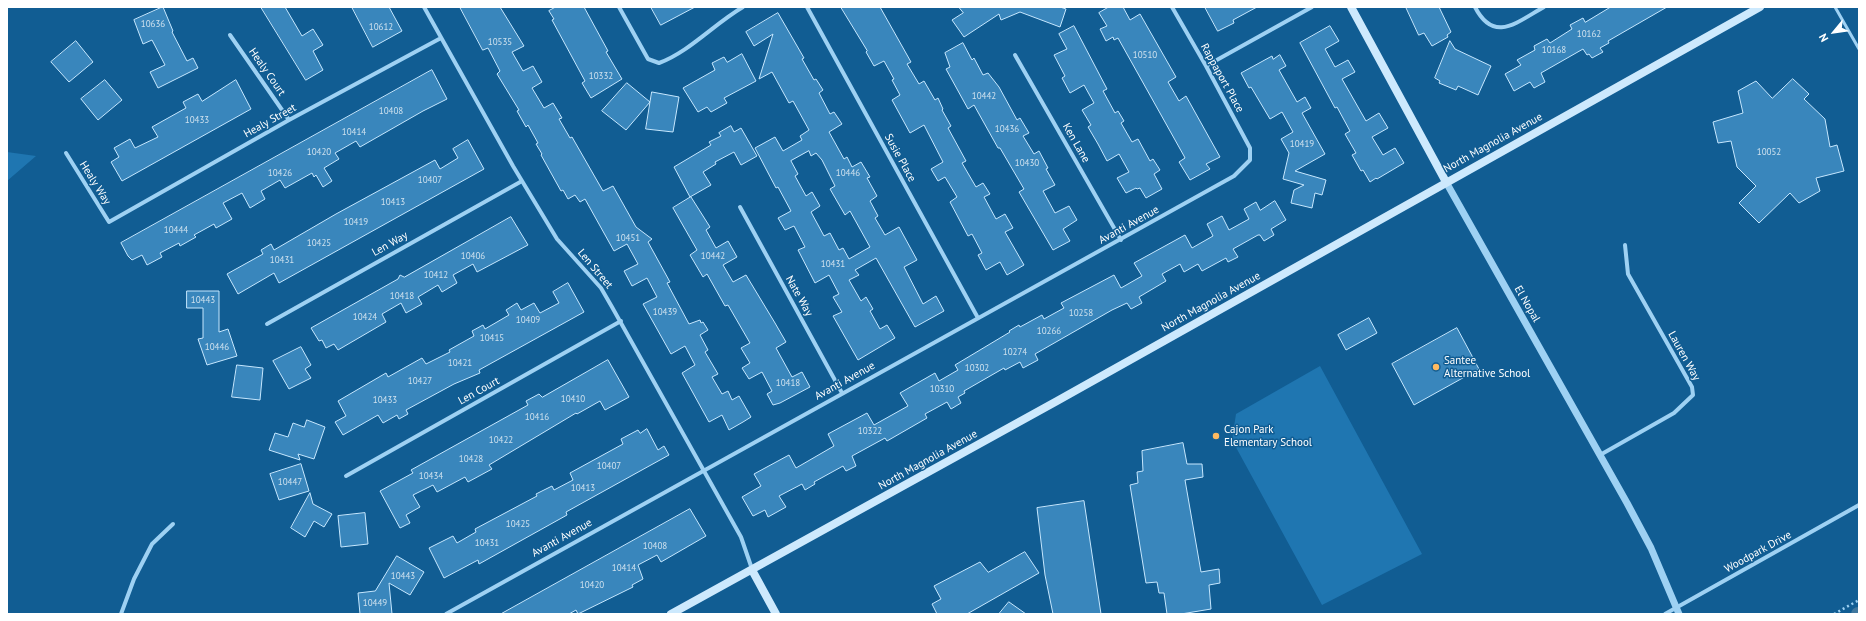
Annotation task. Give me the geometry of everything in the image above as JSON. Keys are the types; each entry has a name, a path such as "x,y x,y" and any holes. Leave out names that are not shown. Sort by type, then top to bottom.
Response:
{"main road":[{"name":"El Nopal","path":"1351,7 1446,182"},
{"name":"North Magnolia Avenue","path":"671,614 1071,394 1760,7"},
{"path":"752,570 776,614"}],"street":[{"name":"Len Street","path":"424,7 522,181 557,239 601,288 621,321 741,537 752,570"},
{"path":"619,7 648,59 659,63 671,58 726,17 743,7"},
{"name":"Susie Place","path":"807,7 978,318"},
{"name":"Rappaport Place","path":"1172,7 1250,148 1250,160"},
{"path":"1206,66 1312,7"},
{"path":"1475,7 1484,22 1489,26 1501,28 1513,25 1544,7"},
{"name":"Healy Court","path":"230,35 289,120"},
{"name":"Healy Street","path":"109,222 289,120 441,38"},
{"name":"Ken Lane","path":"1015,55 1121,240"},
{"name":"Healy Way","path":"66,153 109,222"},
{"name":"Avanti Avenue","path":"446,614 703,470 1121,240 1234,176 1250,160"},
{"name":"Len Way","path":"267,324 522,181"},
{"name":"El Nopal","path":"1446,182 1651,548 1678,611"},
{"name":"Nate Way","path":"740,208 842,393"},
{"name":"Lauren Way","path":"1600,455 1674,413 1690,401 1693,395 1692,387 1628,274 1625,245"},
{"name":"Len Court","path":"346,476 621,321"},
{"name":"Woodpark Drive","path":"1665,614 1678,611 1859,505"},
{"path":"121,614 134,579 152,544 173,524"}],"lane":[{"path":"1835,7 1859,49"}],"path":[{"path":"1834,614 1859,600"}],"shaded area":[{"path":"7,152 36,156 7,181"},
{"path":"1320,366 1422,554 1322,605 1232,440 1236,414"}],"building":[{"path":"163,7 173,31 172,32 187,61 193,58 198,68 158,88 150,72 165,65 152,40 143,44 134,20"},
{"path":"261,7 285,7 302,36 313,29 323,45 313,51 323,70 306,80"},
{"path":"352,7 389,7 402,31 373,47"},
{"path":"460,7 500,7 524,46 512,52 523,71 533,66 542,82 532,88 544,108 553,103 562,118 559,119 570,138 572,137 603,191 613,186 636,227 652,239 648,242 670,282 667,283 689,324 700,320 708,330 700,335 708,350 705,352 718,374 712,377 722,394 728,391 732,400 739,396 751,417 729,430 722,415 709,422 682,373 695,365 685,346 671,354 643,304 657,297 647,278 632,286 624,271 638,264 627,244 614,251 585,199 580,202 575,195 568,199 563,190 561,191 541,155 542,154 536,144 538,143 528,125 526,127 517,111 519,110 497,74 500,71 488,48 483,50"},
{"path":"556,7 584,7 608,51 606,52 622,79 591,98 582,83 585,81 552,20 554,19 549,11"},
{"path":"651,7 695,7 661,25"},
{"path":"841,7 880,7 911,62 907,64 919,84 924,81 935,100 938,98 943,109 942,110 951,126 948,128 966,161 962,163 976,187 983,183 990,194 984,197 996,219 1005,214 1013,228 1005,232 1024,265 1007,275 1000,262 986,270 978,255 982,253 972,234 968,236 950,202 957,197 945,177 938,181 931,169 943,162 924,125 910,133 892,100 900,95 892,80 894,79 884,61 874,66 866,52 867,51"},
{"path":"959,7 1060,7 1066,9 1060,27 1020,12 1001,20 999,14 964,37 952,20 963,13"},
{"path":"1109,7 1123,7 1130,20 1140,14 1176,77 1168,82 1179,101 1186,96 1220,157 1206,164 1210,169 1190,180 1179,162 1185,158 1184,156 1118,38 1114,40 1113,37 1106,41 1100,29 1107,26 1099,13"},
{"path":"1205,7 1257,7 1233,20 1234,23 1218,31"},
{"path":"1406,7 1439,7 1451,32 1447,35 1448,37 1432,46 1424,33 1419,35"},
{"path":"1611,7 1667,7 1608,41 1609,43 1600,48 1603,52 1592,58 1589,54 1587,55 1583,49 1541,73 1545,82 1534,88 1530,82 1514,91 1505,74 1521,65 1517,60 1535,50 1534,46 1547,39 1550,43 1572,29 1570,25 1583,18 1585,22"},
{"path":"778,13 804,58 802,59 814,80 816,79 823,90 819,93 830,114 834,112 842,124 829,132 844,159 847,157 852,167 861,162 870,177 867,178 877,196 870,201 878,216 875,218 885,235 899,227 917,260 904,267 923,304 936,296 944,311 915,327 876,258 855,270 859,275 849,280 861,301 866,297 873,309 870,311 880,329 887,325 895,338 858,360 833,316 842,312 833,297 839,294 829,275 815,283 798,250 805,247 794,226 785,230 778,218 791,211 778,187 776,188 755,148 775,137 783,151 802,140 800,136 809,130 793,101 789,103 772,72 759,79 773,34 754,46 746,32","holes":["809,151 811,156 816,153 822,160 835,186 830,189 845,215 850,211 870,247 849,259 843,248 839,250 830,233 824,236 811,212 820,206 812,192 806,196 795,176 798,174 791,161"]},
{"path":"1074,26 1107,89 1103,91 1115,113 1118,111 1124,121 1121,123 1132,142 1138,139 1150,161 1153,159 1160,170 1154,174 1162,189 1146,198 1140,188 1136,188 1126,193 1117,178 1129,172 1119,154 1107,161 1088,127 1091,125 1082,110 1094,103 1084,85 1070,93 1062,78 1065,76 1054,55 1067,49 1059,34"},
{"path":"1330,26 1339,41 1325,49 1335,67 1348,60 1355,72 1342,79 1366,121 1379,113 1388,128 1372,137 1383,155 1395,148 1404,163 1370,182 1363,170 1361,171 1352,155 1356,153 1345,134 1350,131 1337,107 1335,108 1300,43"},
{"path":"76,41 93,62 69,82 51,62"},
{"path":"1450,41 1455,49 1491,66 1478,95 1458,86 1456,90 1439,83 1440,81 1435,78"},
{"path":"963,43 972,60 974,58 983,75 988,73 999,87 1017,120 1020,118 1029,133 1023,136 1034,154 1039,151 1048,168 1046,169 1055,185 1043,191 1055,213 1069,206 1077,220 1063,229 1070,241 1053,250 1019,192 1024,189 1000,148 998,148 974,105 968,109 946,69 950,67 945,53"},
{"path":"742,54 756,81 724,98 727,103 711,112 707,107 698,112 683,88 715,70 712,63 724,57 727,62"},
{"path":"1280,55 1286,66 1279,70 1297,102 1305,97 1311,108 1302,113 1325,154 1295,171 1326,180 1322,195 1315,193 1312,208 1291,203 1294,190 1304,185 1283,179 1289,153 1281,139 1293,132 1282,112 1270,119 1251,87 1249,88 1241,73 1272,56 1273,59"},
{"path":"432,70 447,99 360,147 356,141 335,153 339,159 324,168 332,181 323,187 316,175 314,177 312,173 285,188 280,180 261,191 265,199 250,208 242,193 223,203 232,219 216,228 214,224 194,235 196,237 180,246 179,243 160,253 162,257 147,265 142,255 132,260 128,256 121,243"},
{"path":"1793,79 1809,94 1804,99 1825,119 1830,147 1837,145 1844,171 1816,178 1820,191 1799,203 1790,193 1759,223 1739,203 1756,186 1737,167 1731,141 1718,143 1713,122 1743,113 1738,91 1756,81 1772,98"},
{"path":"105,80 122,100 98,120 81,99"},
{"path":"236,80 251,109 122,181 111,162 119,157 114,148 130,139 135,148 158,137 152,127 186,108 183,102 198,94 202,101"},
{"path":"627,83 650,102 626,130 602,111"},
{"path":"652,92 679,97 673,132 646,129"},
{"path":"731,126 734,132 741,128 757,156 741,165 734,152 715,162 716,164 703,172 711,185 690,197 674,167 711,145 709,142 721,136 719,133"},
{"path":"468,140 484,169 279,283 274,273 238,294 227,274 263,254 261,250 271,244 274,250 435,160 440,169 458,158 453,149"},
{"path":"691,197 710,227 706,230 716,248 728,241 737,257 723,265 733,282 746,275 786,342 776,348 792,377 802,372 810,387 780,403 773,405 767,394 772,391 762,372 749,379 742,368 750,363 741,348 750,343 728,305 725,306 707,274 703,277 690,255 697,250 673,208"},
{"path":"1275,201 1286,220 1271,229 1274,235 1264,241 1260,235 1258,235 1233,249 1238,257 1228,262 1226,258 1202,271 1198,264 1184,272 1180,264 1162,274 1166,281 1139,297 1142,303 1131,309 1127,303 1112,310 1035,354 1038,360 1023,368 1020,362 1005,370 1004,368 964,391 965,393 958,397 961,403 951,409 947,402 925,414 927,418 887,441 885,438 852,456 856,466 846,471 843,466 814,482 815,484 805,490 802,484 779,496 786,507 768,517 765,510 753,516 742,497 761,486 754,474 789,455 796,468 834,446 828,434 867,413 874,425 908,406 900,393 935,373 939,381 958,370 955,365 1019,325 1020,327 1042,315 1044,319 1064,308 1061,303 1114,275 1121,288 1142,276 1134,263 1185,235 1192,248 1213,236 1207,224 1222,216 1229,230 1249,219 1244,209 1256,202 1260,210"},
{"path":"511,217 528,245 477,272 473,264 453,275 457,283 442,292 438,285 418,297 422,304 406,313 401,303 382,314 386,322 338,350 334,344 326,348 322,340 319,341 311,328 398,279 400,275 404,277"},
{"path":"568,283 584,312 479,370 480,373 454,384 406,410 408,414 399,419 397,415 383,423 378,415 343,435 335,422 346,416 338,401 386,373 388,377 422,358 426,364 450,352 449,350 474,336 472,331 483,325 485,329 509,315 506,310 517,303 521,310 534,303 540,313 559,303 553,292"},
{"path":"187,291 219,291 219,332 228,329 237,356 207,365 198,339 203,338 203,308 187,308"},
{"path":"1369,318 1377,333 1346,350 1338,335"},
{"name":"Santee Alternative School","path":"1457,328 1479,369 1414,405 1392,364"},
{"path":"301,347 311,365 305,369 311,378 289,389 273,361"},
{"path":"608,360 629,397 605,410 600,401 577,414 576,413 489,465 492,469 468,482 465,477 437,492 433,485 413,495 420,507 406,515 410,523 400,528 380,491 413,473 411,470 528,405 526,401 539,394 542,397"},
{"path":"237,365 263,368 260,400 232,397"},
{"path":"307,420 325,427 314,459 298,454 300,460 269,450 275,433 288,437 293,423 304,427"},
{"path":"647,429 658,450 664,446 669,455 566,512 567,515 479,564 478,560 444,578 429,548 453,536 457,543 476,532 475,529 537,496 536,494 552,486 554,490 573,480 570,473 623,444 621,439 638,430 640,433"},
{"path":"1183,443 1187,464 1202,464 1203,477 1185,480 1201,572 1219,569 1220,583 1209,585 1211,609 1181,614 1167,614 1164,593 1159,593 1157,582 1146,583 1130,485 1138,483 1137,472 1143,471 1142,451"},
{"path":"301,464 309,491 279,500 270,474"},
{"path":"310,493 313,504 332,514 324,527 314,521 305,537 291,528"},
{"path":"1084,501 1101,614 1053,614 1045,575 1037,508"},
{"path":"690,509 706,536 661,562 657,555 638,565 643,579 632,585 633,587 578,614 576,610 569,614 501,614"},
{"path":"365,513 368,544 341,547 338,516"},
{"path":"1025,552 1039,573 967,614 937,614 932,604 941,599 934,586 980,562 988,572"},
{"path":"397,556 424,572 410,595 389,583 392,614 360,614 358,593 375,591"},
{"path":"1009,602 1026,614 999,614"}],"place":[{"name":"Santee Alternative School","path":"1436,367"},
{"name":"Cajon Park Elementary School","path":"1216,436"}]}
